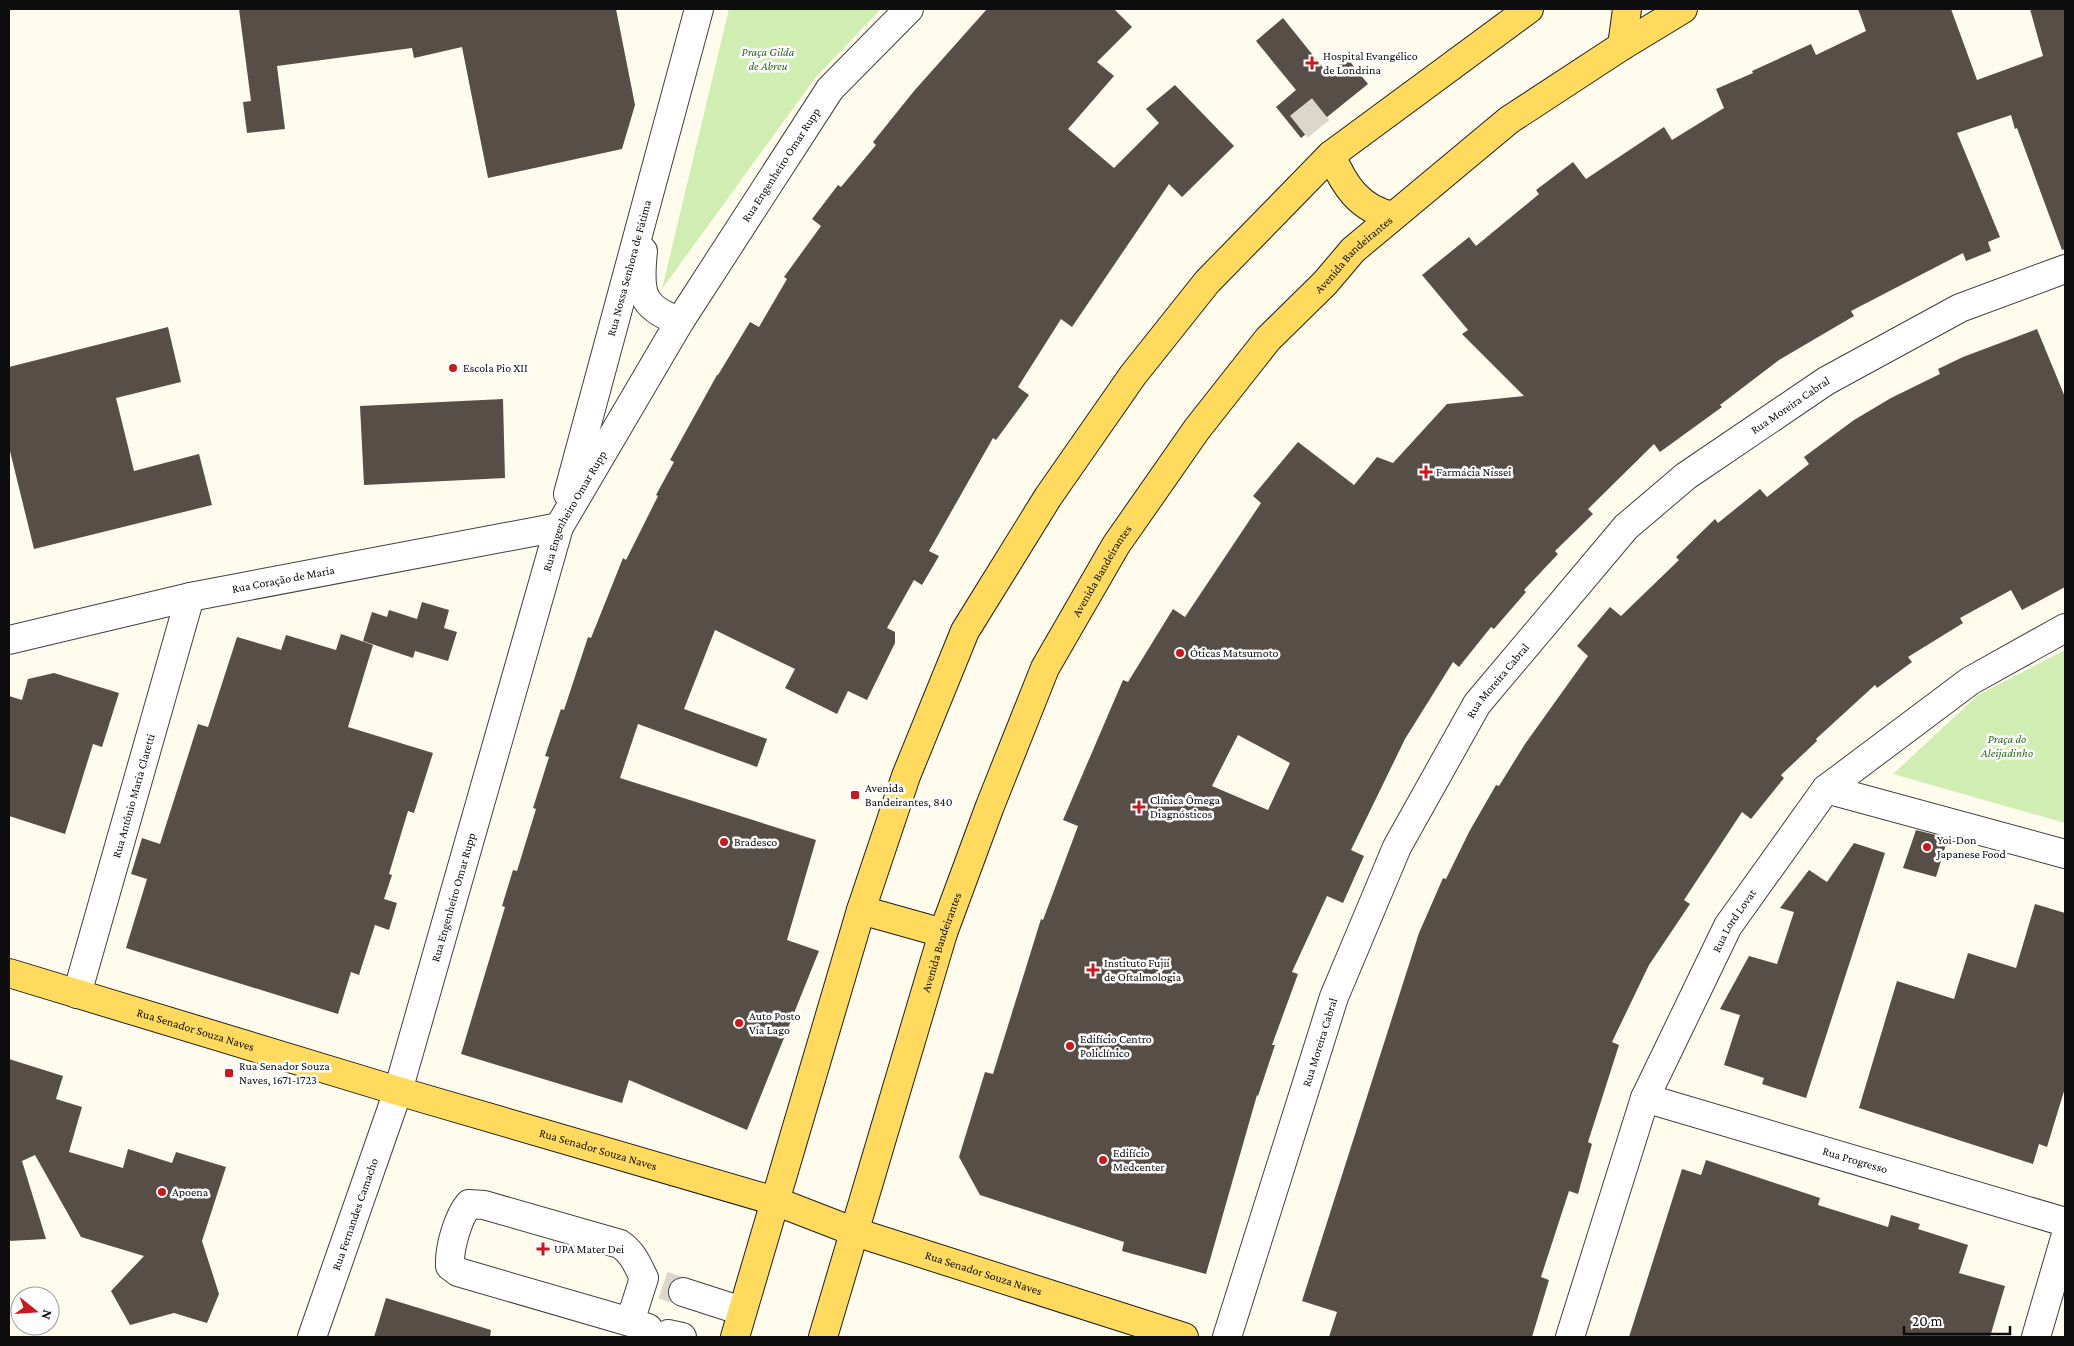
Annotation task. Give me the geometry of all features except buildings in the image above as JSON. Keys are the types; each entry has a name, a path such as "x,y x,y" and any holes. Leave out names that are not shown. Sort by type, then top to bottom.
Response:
{"main road":[{"path":"735,1337 861,910 906,776 965,631 1048,497 1133,375 1206,282 1331,155 1529,9"},
{"path":"1622,46 1627,9"},
{"name":"Avenida Bandeirantes","path":"823,1337 943,932 990,806 1045,668 1116,545 1197,429 1268,339 1325,283 1353,250 1509,120 1622,46 1683,9"},
{"path":"1331,155 1346,185 1357,199 1382,213 1393,216"},
{"path":"861,910 943,932"},
{"name":"Rua Senador Souza Naves","path":"9,973 398,1091 775,1201 855,1232 1184,1337"}],"street":[{"name":"Rua Nossa Senhora de Fátima","path":"559,527 699,9"},
{"name":"Rua Engenheiro Omar Rupp","path":"398,1091 559,527 680,320 830,89 909,9"},
{"path":"648,193 641,276 644,294 654,310 680,320"},
{"name":"Rua Moreira Cabral","path":"1227,1337 1334,997 1396,846 1477,704 1626,527 1686,476 1834,376 1960,308 2065,269"},
{"name":"Rua Coração de Maria","path":"9,640 190,597 559,527"},
{"name":"Rua Antônio Maria Claretti","path":"77,994 190,597"},
{"name":"Rua Lord Lovat","path":"1570,1337 1644,1098 1728,926 1826,788 1970,681 2065,628"},
{"path":"1826,788 2065,854"},
{"name":"Rua Fernandes Camacho","path":"312,1337 398,1091"},
{"name":"Rua Progresso","path":"1644,1098 2065,1222"},
{"path":"663,1285 657,1330 458,1272 450,1266 450,1256 462,1212 469,1204 484,1205 620,1244 663,1285 742,1311"},
{"path":"2036,1337 2065,1238"}],"green space":[{"name":"Praça Gilda de Abreu","path":"729,9 881,9 816,77 662,289"},
{"name":"Praça do Aleijadinho","path":"2065,650 2065,823 1893,774 1978,695"}],"tunnel":[{"path":"1301,107 1336,151"},
{"path":"663,1285 683,1292"}],"place":[{"name":"Hospital Evangélico de Londrina","path":"1312,63"},
{"name":"Escola Pio XII","path":"453,368"},
{"name":"Farmácia Nissei","path":"1426,472"},
{"name":"Óticas Matsumoto","path":"1180,653"},
{"name":"Avenida Bandeirantes, 840","path":"855,795"},
{"name":"Clínica Ômega Diagnósticos","path":"1139,807"},
{"name":"Bradesco","path":"724,842"},
{"name":"Yoi-Don Japanese Food","path":"1927,847"},
{"name":"Instituto Fujii de Oftalmologia","path":"1093,970"},
{"name":"Auto Posto Via Lago","path":"739,1023"},
{"name":"Edifício Centro Policlínico","path":"1070,1046"},
{"name":"Rua Senador Souza Naves, 1671-1723","path":"229,1073"},
{"name":"Edifício Medcenter","path":"1103,1160"},
{"name":"Apoena","path":"162,1192"},
{"name":"UPA Mater Dei","path":"543,1249"}]}
